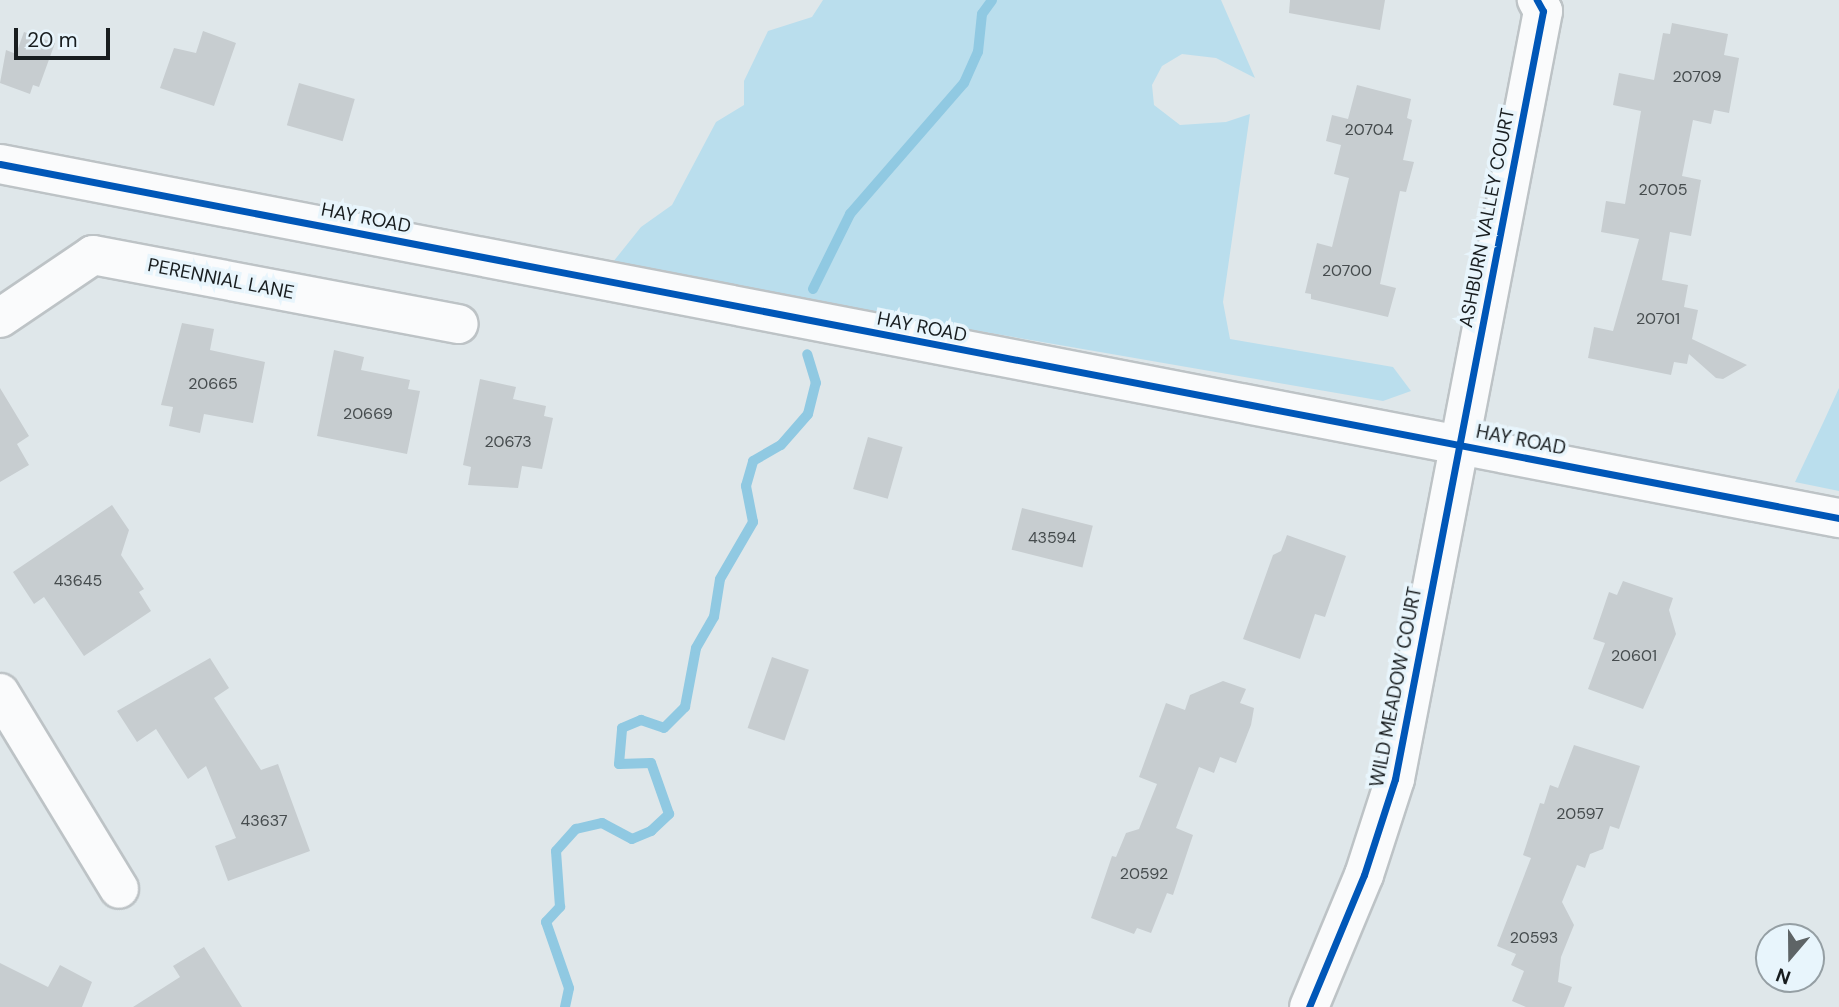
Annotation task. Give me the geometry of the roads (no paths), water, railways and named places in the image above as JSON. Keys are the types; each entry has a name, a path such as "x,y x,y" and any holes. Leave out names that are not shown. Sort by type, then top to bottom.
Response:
{"street":[{"name":"ASHBURN VALLEY COURT","path":"1459,444 1543,11 1537,0"},
{"name":"HAY ROAD","path":"0,164 1839,518"},
{"name":"PERENNIAL LANE","path":"0,318 93,255 459,324"},
{"name":"WILD MEADOW COURT","path":"1309,1007 1385,819 1459,444"},
{"path":"0,693 119,889"}],"waterway":[{"path":"813,289 850,214 964,83 978,52 982,14 992,0"},
{"path":"565,1007 569,988 546,922 560,907 556,851 576,829 602,823 632,839 651,831 669,814 651,763 619,764 622,728 641,720 664,728 685,707 696,648 714,617 720,579 753,522 746,486 753,461 781,445 808,414 816,383 807,354"}]}
